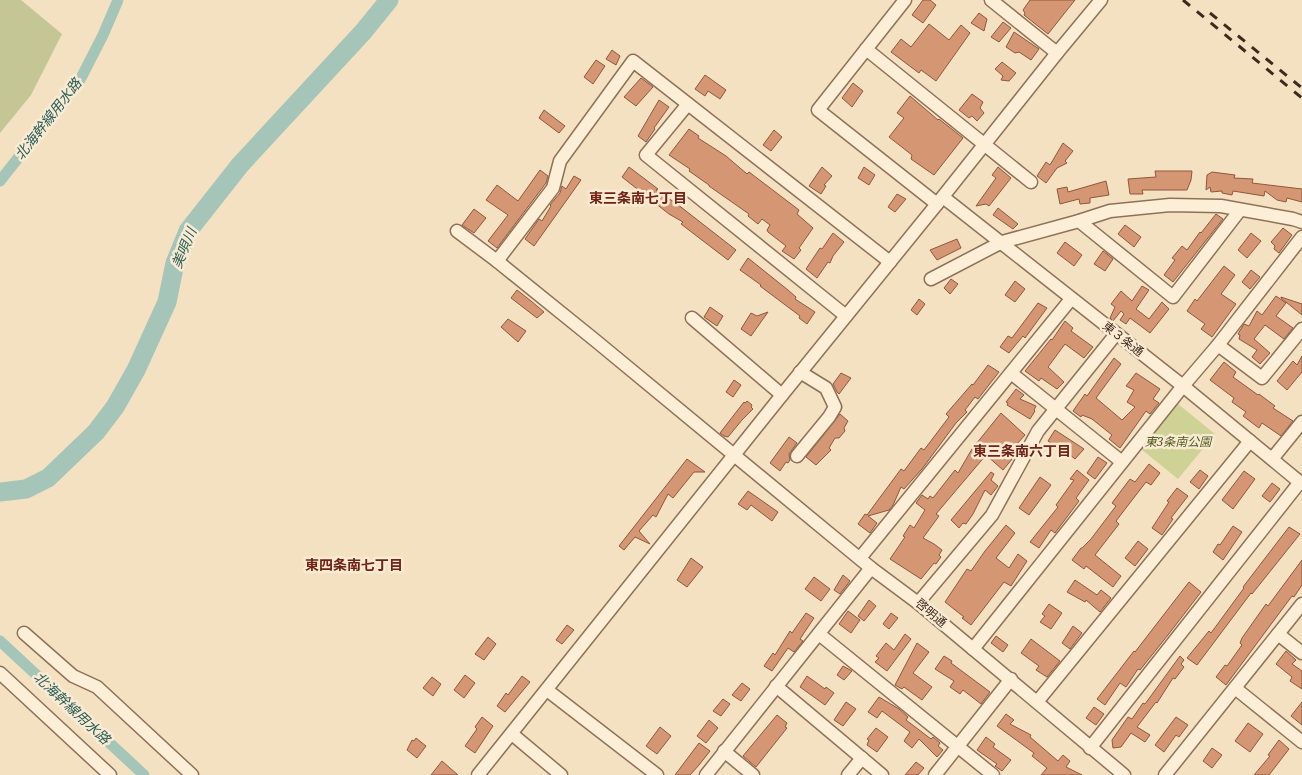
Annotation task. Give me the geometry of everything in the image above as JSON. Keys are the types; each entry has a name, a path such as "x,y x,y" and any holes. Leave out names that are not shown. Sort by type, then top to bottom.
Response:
{"street":[{"path":"904,0 866,49 1031,182"},
{"path":"991,0 1057,53"},
{"path":"478,775 800,372 1101,0"},
{"name":"東３条通","path":"866,49 818,110 940,200 1002,242 1301,483"},
{"path":"497,261 552,188 560,161 633,61 890,262"},
{"path":"688,104 646,155 846,316"},
{"path":"931,278 1002,242 1110,211 1170,205 1221,206 1302,222"},
{"path":"1079,221 1173,298 1240,210"},
{"name":"啓明通","path":"457,231 497,261 871,568 918,603 1124,775"},
{"path":"973,649 1183,386 1218,345 1302,237"},
{"path":"860,558 1072,299"},
{"path":"692,318 782,395"},
{"path":"1218,345 1262,378 1302,328"},
{"path":"918,603 992,515 1038,431 1116,334"},
{"path":"797,456 835,407 826,388 800,372"},
{"path":"1011,373 1122,462"},
{"path":"1272,459 1302,422"},
{"path":"1037,702 1250,441"},
{"path":"1090,748 1301,483"},
{"path":"706,775 871,568"},
{"path":"1166,775 1302,604"},
{"path":"24,633 72,676 97,687 192,775"},
{"path":"819,634 993,775"},
{"path":"1278,634 1302,653"},
{"path":"0,673 110,775"},
{"path":"935,775 1011,679"},
{"path":"776,686 882,775"},
{"path":"1235,688 1302,742"},
{"path":"547,690 657,775"},
{"path":"512,734 561,775"},
{"path":"724,752 753,775"},
{"path":"848,775 862,758"}],"green space":[{"path":"0,0 21,0 62,34 31,95 0,133"},
{"name":"東3条南公園","path":"1178,404 1215,434 1178,479 1141,449"}],"building":[{"path":"923,0 930,0 936,5 923,23 912,15"},
{"path":"1030,0 1075,0 1048,34 1024,15 1023,10"},
{"path":"979,13 987,19 984,31 971,23"},
{"path":"1003,22 1011,28 999,42 991,37"},
{"path":"929,24 949,40 961,25 970,33 936,81 921,70 919,73 891,52 901,39 911,47"},
{"path":"1014,32 1039,49 1031,60 1019,52 1015,53 1006,47"},
{"path":"612,50 620,56 616,65 606,59"},
{"path":"596,60 605,66 593,84 584,77"},
{"path":"1002,62 1016,73 1009,81 1001,80 1003,76 995,69"},
{"path":"705,75 726,90 720,99 708,91 705,96 695,89"},
{"path":"641,78 653,87 636,106 624,97"},
{"path":"853,83 863,91 852,107 842,98"},
{"path":"972,94 983,102 980,108 984,113 977,121 972,116 969,118 959,110"},
{"path":"910,96 963,138 934,175 911,159 912,155 889,137 904,118 897,113"},
{"path":"659,100 669,107 646,142 638,136"},
{"path":"544,110 565,126 559,133 539,118"},
{"path":"689,129 699,136 698,138 726,156 747,174 749,172 799,210 797,214 813,228 794,259 782,251 786,246 768,232 767,230 770,225 762,219 758,224 748,216 749,214 669,155"},
{"path":"774,130 782,137 771,151 763,145"},
{"path":"1063,143 1073,151 1065,161 1067,163 1057,168 1046,183 1037,176 1046,162 1050,165"},
{"path":"629,167 658,189 656,190 736,250 728,260 681,224 683,222 669,214 622,177"},
{"path":"822,167 832,176 824,185 826,186 821,194 809,186"},
{"path":"864,167 875,175 869,185 858,178"},
{"path":"998,167 1011,178 989,206 986,204 976,206 996,178 992,175"},
{"path":"540,170 548,176 546,183 497,248 488,241 508,215 486,200 497,185 518,201"},
{"path":"1155,171 1192,171 1187,190 1142,190 1143,194 1130,194 1128,179 1156,177"},
{"path":"1212,172 1235,175 1234,178 1253,179 1252,183 1302,189 1302,202 1287,198 1286,202 1277,200 1265,191 1264,196 1233,191 1232,195 1222,193 1222,191 1211,192 1210,187 1206,190 1207,175"},
{"path":"574,176 581,180 534,246 525,239 539,219 542,221 550,205 560,193 562,186 566,189"},
{"path":"1106,181 1109,195 1090,198 1090,203 1080,204 1079,199 1060,204 1057,189 1067,187 1068,192"},
{"path":"897,194 906,199 895,212 888,207"},
{"path":"998,208 1018,224 1013,229 993,215"},
{"path":"474,209 486,218 474,233 462,225"},
{"path":"1216,214 1223,219 1173,282 1164,275 1175,260 1172,258 1182,246 1187,250"},
{"path":"1125,225 1141,237 1134,247 1118,234"},
{"path":"1283,228 1292,235 1279,253 1274,249 1275,246 1271,242"},
{"path":"833,233 844,242 817,278 806,269"},
{"path":"1251,233 1261,241 1247,258 1238,250"},
{"path":"957,239 961,248 937,260 930,250"},
{"path":"1065,242 1082,255 1074,266 1057,253"},
{"path":"1103,251 1113,259 1105,271 1094,264"},
{"path":"748,258 788,290 796,297 795,299 815,312 807,324 799,318 800,316 740,270"},
{"path":"1224,266 1235,275 1221,294 1236,304 1212,337 1201,329 1205,324 1187,311"},
{"path":"1251,270 1260,277 1250,289 1242,282"},
{"path":"951,279 958,284 950,294 944,288"},
{"path":"1015,281 1025,289 1015,302 1005,295"},
{"path":"1142,286 1149,290 1136,309 1149,319 1162,302 1169,309 1150,333 1130,318 1126,324 1120,320 1124,314 1121,311 1113,321 1110,318 1115,307 1111,304 1121,291 1132,301"},
{"path":"517,290 544,312 537,318 511,298"},
{"path":"1276,296 1286,303 1276,316 1293,328 1284,339 1265,325 1254,339 1270,353 1260,364 1252,357 1257,350 1239,339 1240,335 1238,334 1244,324 1249,326 1257,311 1262,315"},
{"path":"1281,298 1302,304 1302,315"},
{"path":"919,299 925,304 917,315 911,310"},
{"path":"1038,303 1047,308 1025,338 1023,336 1009,353 1000,347 1008,336 1012,338"},
{"path":"710,307 723,316 717,326 704,317"},
{"path":"768,312 751,336 741,329 751,313 757,316"},
{"path":"508,319 526,331 518,342 501,327"},
{"path":"1065,321 1073,328 1071,331 1093,347 1084,358 1065,344 1048,367 1064,382 1057,389 1041,378 1039,381 1025,371 1052,340"},
{"path":"1302,356 1302,372 1287,390 1277,381 1293,361 1297,365"},
{"path":"1114,358 1121,364 1096,398 1122,420 1135,407 1127,402 1134,390 1126,386 1136,373 1160,389 1153,399 1159,403 1150,414 1146,411 1120,448 1109,439 1112,435 1092,419 1082,415 1081,417 1073,411 1085,394 1087,396"},
{"path":"1224,362 1236,372 1233,377 1259,394 1275,406 1273,408 1293,421 1281,436 1262,423 1259,428 1243,416 1246,412 1232,402 1234,398 1210,380"},
{"path":"988,365 999,372 978,399 975,397 965,410 967,412 956,423 922,469 904,489 901,487 889,510 868,516 877,523 870,533 858,524 865,514 867,515 901,469 904,471 921,448 924,450 949,417 946,414 973,385"},
{"path":"841,373 851,378 839,394 833,384"},
{"path":"734,380 741,385 733,397 726,392"},
{"path":"1016,389 1024,395 1020,399 1036,406 1030,419 1007,405 1008,403 1006,402"},
{"path":"747,401 752,405 753,409 728,437 724,436 720,433 744,402"},
{"path":"1001,413 1025,435 1008,454 1013,458 1003,470 986,455 936,514 939,516 923,538 942,550 939,555 941,557 921,579 890,559 905,537 903,536 910,525 914,528 925,510 916,503 922,495 928,499 930,496 933,498 955,470 958,473 972,449"},
{"path":"840,414 848,421 844,428 845,431 839,438 835,438 829,448 831,450 816,465 806,457"},
{"path":"1055,430 1084,449 1075,459 1058,445 1056,447 1048,441"},
{"path":"789,437 797,443 789,454 790,460 788,463 786,462 780,471 770,463"},
{"path":"1098,457 1107,463 1095,479 1087,473"},
{"path":"687,459 705,472 694,472 673,498 668,494 656,517 653,515 639,531 650,544 635,537 624,550 619,546"},
{"path":"1149,464 1160,473 1151,485 1146,482 1116,521 1119,524 1095,555 1121,576 1113,587 1086,566 1084,569 1072,560 1116,506 1112,503 1130,479 1135,482"},
{"path":"1077,470 1089,480 1076,498 1079,501 1055,533 1051,530 1039,548 1030,542 1058,507 1056,505 1074,480 1070,479"},
{"path":"1200,470 1208,476 1199,489 1190,482"},
{"path":"1244,471 1255,479 1233,509 1222,500"},
{"path":"991,472 994,474 991,480 998,486 991,495 985,490 973,514 966,524 963,523 959,528 951,520"},
{"path":"1040,477 1051,485 1029,515 1019,508"},
{"path":"1272,483 1280,489 1270,502 1262,496"},
{"path":"1177,488 1188,496 1171,518 1173,519 1162,535 1152,528 1169,502 1167,501"},
{"path":"748,491 778,512 772,521 751,505 747,510 738,504"},
{"path":"1006,525 1015,533 996,558 1009,568 1018,554 1027,561 1011,586 1004,582 971,625 945,602 967,569 971,571"},
{"path":"1233,526 1242,532 1223,560 1213,552"},
{"path":"1289,527 1300,534 1251,593 1197,665 1187,658 1209,631 1211,633"},
{"path":"1138,541 1148,549 1135,566 1125,558"},
{"path":"691,558 703,567 687,587 677,580"},
{"path":"1302,560 1302,585 1226,685 1216,677 1225,665 1227,666 1242,645 1240,643 1242,638 1266,604 1268,606"},
{"path":"843,575 850,581 840,594 834,590"},
{"path":"814,577 830,589 821,601 805,589"},
{"path":"1075,580 1097,595 1101,590 1111,598 1100,612 1086,600 1085,602 1067,592"},
{"path":"1189,582 1201,592 1140,670 1138,669 1126,687 1120,683 1105,705 1097,699"},
{"path":"869,600 876,606 864,621 858,616"},
{"path":"1049,604 1062,613 1051,629 1040,622 1045,616 1042,614"},
{"path":"848,611 860,620 851,633 839,624"},
{"path":"806,613 814,618 800,639 803,641 794,652 788,648 772,671 764,666 773,653 775,655 790,631 792,633"},
{"path":"891,613 898,618 889,629 883,624"},
{"path":"567,625 574,630 562,644 556,640"},
{"path":"1073,626 1082,633 1070,649 1062,643"},
{"path":"905,634 911,639 887,671 875,662 879,658 876,656 886,643 894,650"},
{"path":"996,636 1008,645 1003,652 991,643"},
{"path":"488,637 496,644 484,660 475,654"},
{"path":"1031,639 1060,661 1047,677 1036,670 1039,666 1021,653"},
{"path":"917,643 929,652 913,673 932,687 922,700 904,687 902,689 895,685"},
{"path":"1286,651 1296,660 1292,664 1302,671 1302,689 1290,681 1292,677 1276,664"},
{"path":"944,656 990,692 981,704 963,690 960,694 950,687 954,681 935,669"},
{"path":"1180,656 1184,660 1181,664 1184,667 1175,679 1173,678 1157,703 1137,727 1150,735 1145,742 1131,733 1121,747 1113,748 1112,740 1128,717 1132,719 1143,703 1145,704"},
{"path":"843,666 852,671 844,680 837,675"},
{"path":"465,675 475,683 464,698 454,690"},
{"path":"522,676 530,682 505,712 497,706"},
{"path":"807,676 834,693 825,705 800,687"},
{"path":"432,677 441,684 433,696 423,688"},
{"path":"742,683 750,689 741,701 732,695"},
{"path":"879,697 899,709 908,717 906,720 931,739 933,737 940,743 938,746 943,750 937,757 919,739 912,748 904,741 910,732 882,711 877,718 868,712"},
{"path":"723,699 730,704 721,716 713,711"},
{"path":"846,702 856,709 843,726 834,720"},
{"path":"1302,702 1302,725 1291,716"},
{"path":"1094,707 1104,714 1096,725 1086,718"},
{"path":"1006,714 1014,720 1010,724 1031,735 1030,737 1058,761 1063,755 1070,761 1066,767 1082,775 1041,775 1047,768 1032,756 1034,753 997,726"},
{"path":"777,715 787,723 785,727 787,728 756,767 743,756"},
{"path":"482,717 493,726 475,753 465,746 477,729 475,727"},
{"path":"1176,717 1188,725 1179,737 1176,735 1164,752 1155,745"},
{"path":"709,720 718,728 706,743 697,736"},
{"path":"1248,723 1263,734 1250,752 1235,741"},
{"path":"660,727 671,736 657,754 646,746"},
{"path":"876,728 888,737 877,752 867,745 869,740 867,739"},
{"path":"986,737 995,744 993,747 1011,760 1002,771 995,766 997,764 977,750"},
{"path":"416,738 426,746 417,758 407,750 412,740 414,741"},
{"path":"1279,740 1289,749 1269,775 1254,775 1270,756 1268,755"},
{"path":"699,743 710,751 690,775 675,775"},
{"path":"1212,748 1222,755 1212,768 1203,761"},
{"path":"442,761 458,775 431,775"},
{"path":"916,762 924,768 918,775 905,775"}],"waterway":[{"name":"北海幹線用水路","path":"0,181 81,78 118,0"},
{"name":"美唄川","path":"0,492 26,489 48,478 96,432 115,407 136,370 167,302 175,263 188,231 240,165 363,32 389,0"},
{"name":"北海幹線用水路","path":"0,641 144,775"}],"railway":[{"path":"1183,0 1302,98"},
{"path":"1210,13 1302,88"}],"district":[{"name":"東三条南七丁目","path":"638,198"},
{"name":"東三条南六丁目","path":"1022,451"},
{"name":"東四条南七丁目","path":"354,565"}]}
